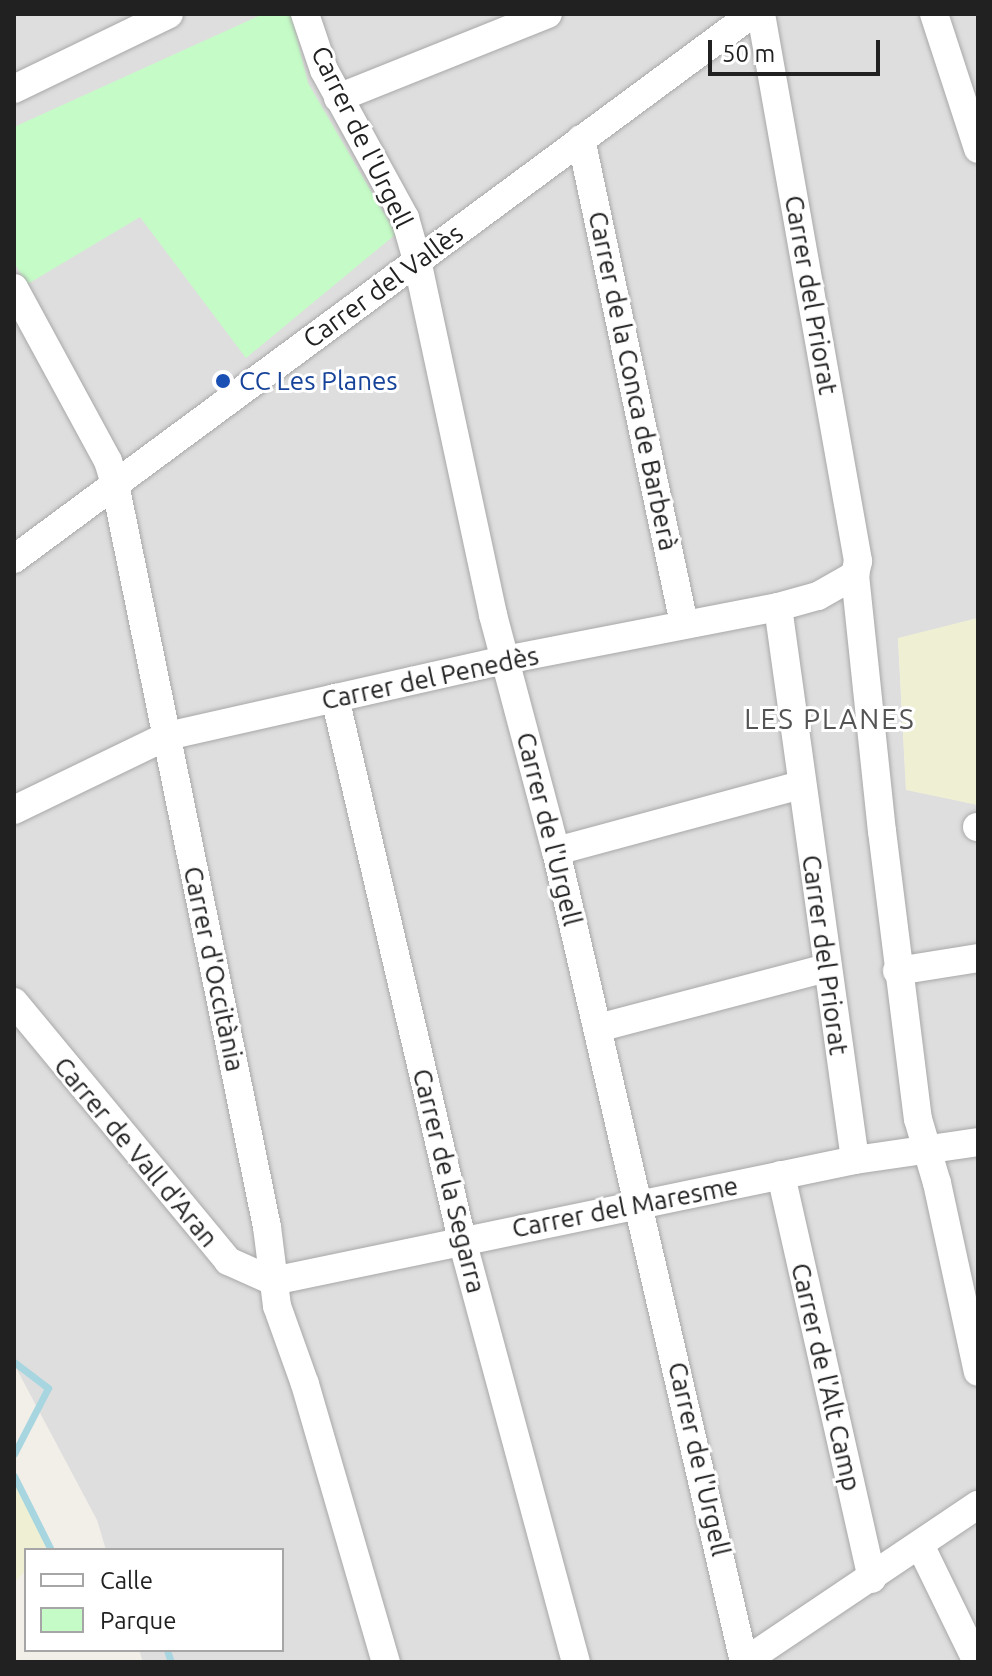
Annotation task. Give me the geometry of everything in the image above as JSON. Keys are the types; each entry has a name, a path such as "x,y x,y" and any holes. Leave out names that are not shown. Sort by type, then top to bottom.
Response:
{"street":[{"path":"14,89 169,14"},
{"name":"Carrer de l'Urgell","path":"305,14 338,98 405,218 417,260 505,660 556,851 744,1662"},
{"path":"338,98 548,14"},
{"name":"Carrer del Vallès","path":"14,559 752,14"},
{"name":"Carrer del Priorat","path":"761,14 858,561 855,575 897,971"},
{"path":"934,14 978,149"},
{"name":"Carrer de la Conca de Barberà","path":"581,139 684,624"},
{"name":"Carrer d'Occitània","path":"14,288 103,453 115,484 267,1227 273,1281 386,1662"},
{"name":"Carrer del Penedès","path":"14,810 167,736 505,660 778,607 818,596 855,575"},
{"name":"Carrer del Priorat","path":"778,607 800,785 855,1160"},
{"name":"Carrer de la Segarra","path":"335,698 462,1240 576,1662"},
{"path":"556,851 800,785"},
{"path":"978,958 897,971 918,1119 978,1372"},
{"path":"598,1028 826,968"},
{"name":"Carrer de Vall d'Aran","path":"14,1002 228,1261 273,1281"},
{"name":"Carrer del Maresme","path":"273,1281 855,1160 978,1142"},
{"name":"Carrer de l'Alt Camp","path":"781,1175 872,1579"},
{"path":"744,1662 921,1547 978,1505"},
{"path":"921,1547 977,1662"}],"shaded area":[{"path":"14,14 978,14 978,618 898,639 906,789 978,805 978,1662 143,1662 140,1652 284,1652 284,1548 105,1548 97,1520 14,1364"}],"green space":[{"path":"263,14 291,14 308,83 396,234 246,358 140,217 26,285 14,261 14,127"},
{"path":"978,618 978,805 906,790 898,638"},
{"path":"14,1471 48,1547 24,1548 24,1572 14,1583"}],"waterway":[{"path":"14,1362 48,1388 14,1454"},
{"path":"14,1476 50,1548"},
{"path":"168,1652 171,1662"}],"place":[{"name":"CC Les Planes","path":"223,381"}],"district":[{"name":"LES PLANES","path":"830,719"}]}
